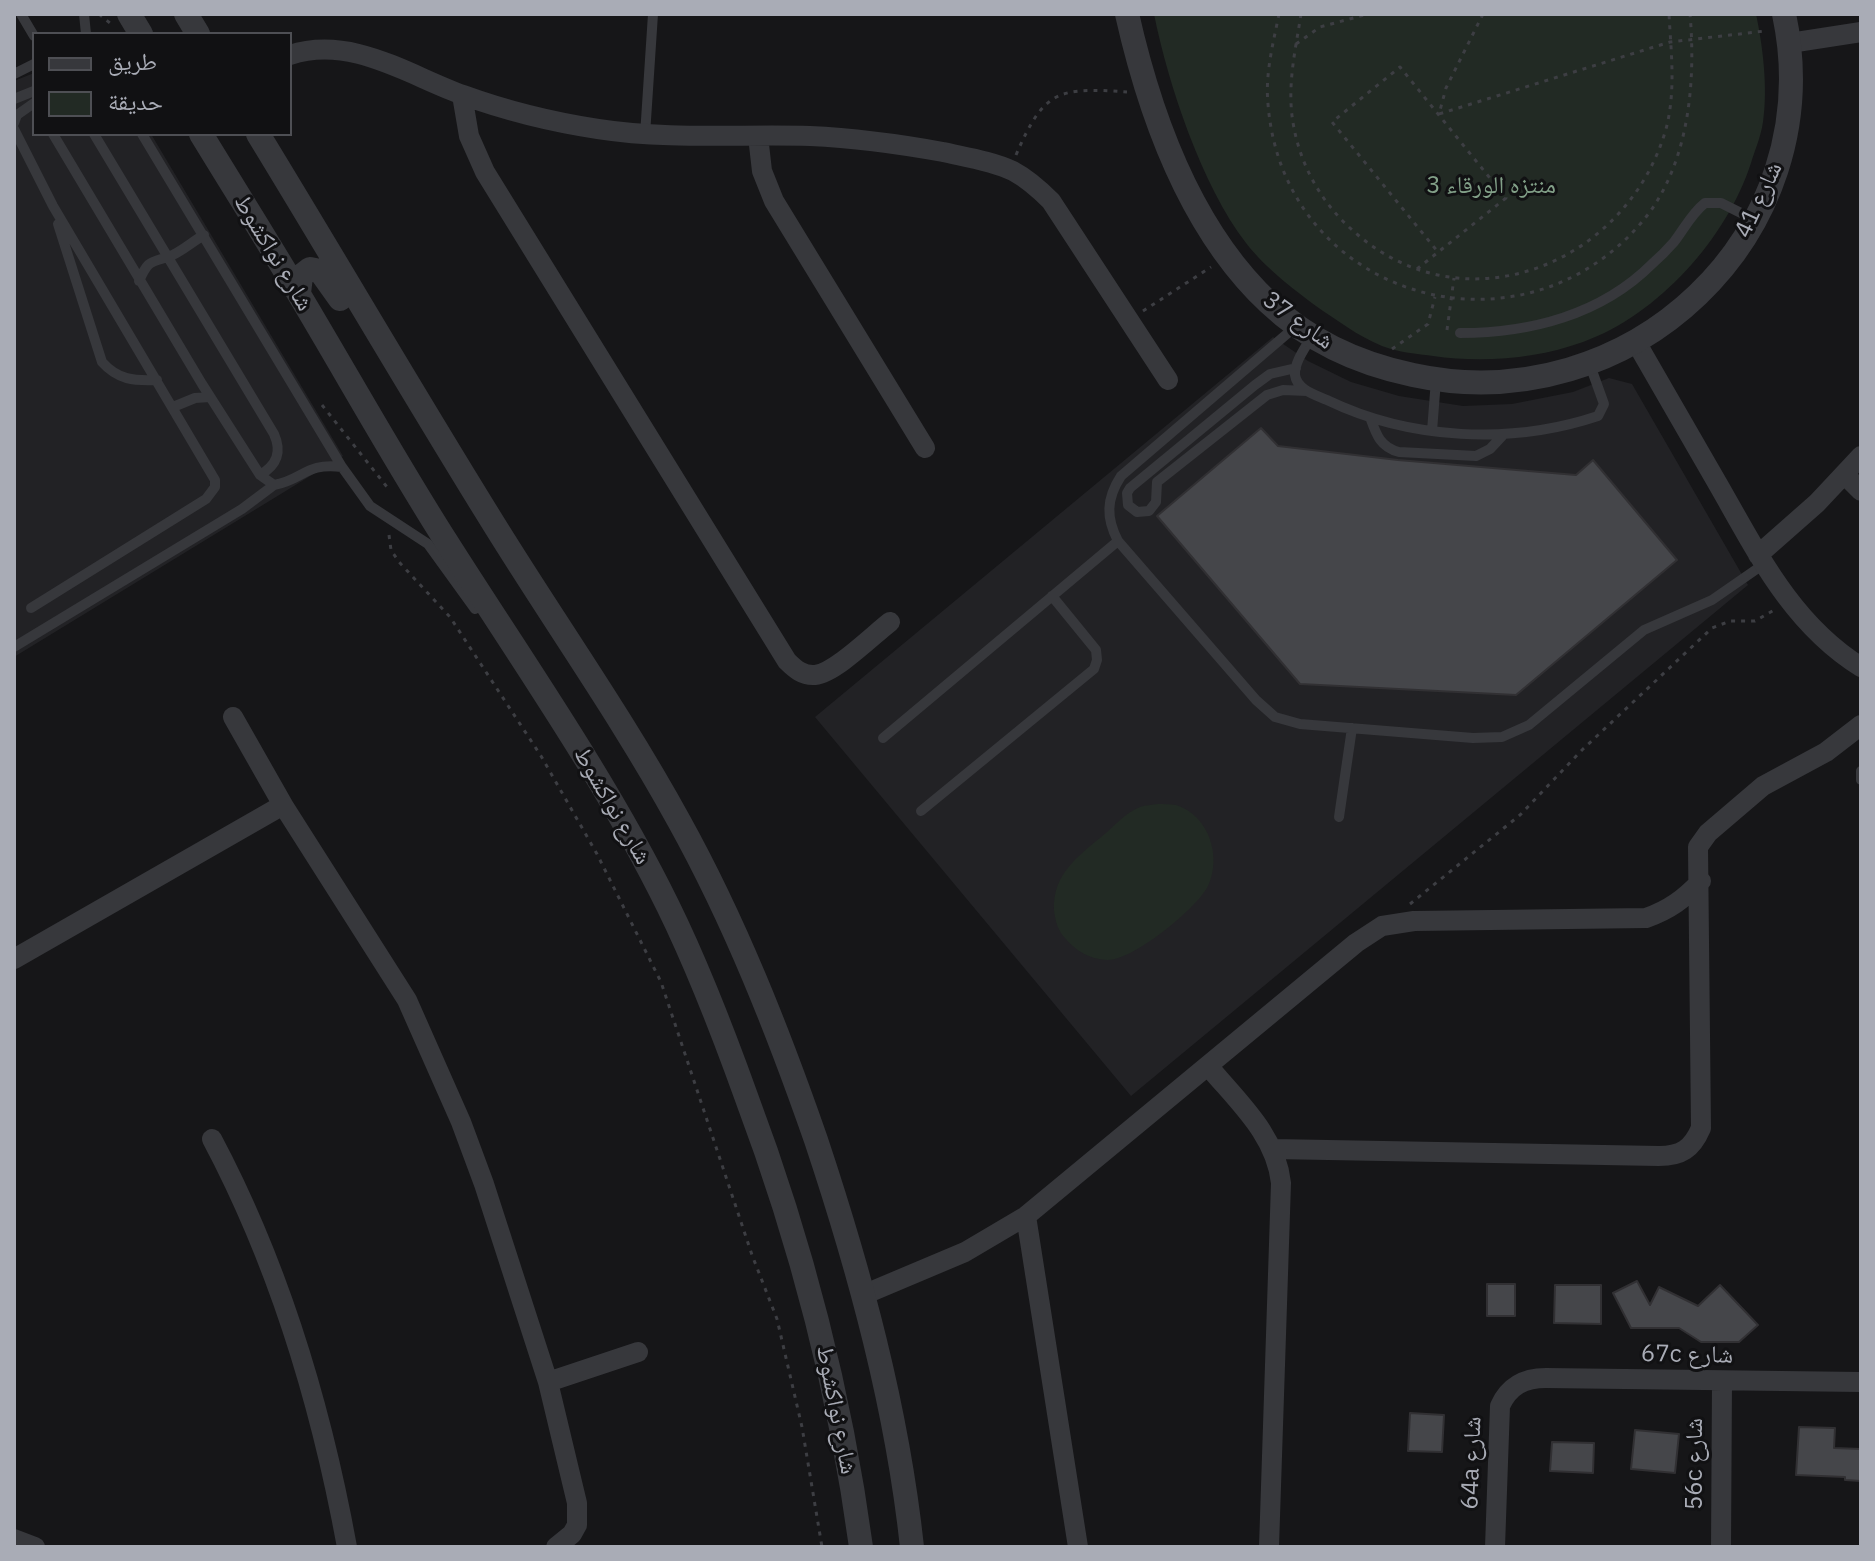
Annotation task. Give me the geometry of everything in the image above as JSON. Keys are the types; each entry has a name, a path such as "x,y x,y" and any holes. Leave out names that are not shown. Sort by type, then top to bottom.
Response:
{"street":[{"path":"129,14 140,32"},
{"path":"186,14 197,32"},
{"name":"شارع 37","path":"1127,14 1150,94 1183,178 1227,256 1248,282 1304,331 1347,355 1384,369 1475,384 1552,376 1590,365 1636,342"},
{"name":"شارع 41","path":"1636,342 1691,300 1736,249 1755,220 1770,187 1789,116 1790,43 1784,14"},
{"path":"1790,43 1861,32"},
{"path":"292,55 333,49 365,55 462,95 552,121 645,135 809,136 873,141 961,156 1010,170 1032,183 1051,201 1168,380"},
{"path":"462,95 469,136 485,172 787,661 803,674 824,673 890,622"},
{"name":"شارع نواكشوط","path":"202,136 299,293 386,444 568,731 669,908 723,1031 785,1203 816,1311 833,1385 861,1547"},
{"name":"شارع نواكشوط","path":"259,136 546,609 616,714 679,820 714,889 769,1012 831,1185 863,1295 898,1451 912,1547"},
{"path":"758,136 762,171 774,201 925,448"},
{"path":"299,293 301,276 310,269 320,271 406,396 427,416"},
{"path":"1636,342 1787,601 1819,636 1861,667"},
{"path":"1761,560 1861,456"},
{"path":"1845,475 1861,491"},
{"path":"233,717 283,805 407,1000 456,1110 484,1184 548,1382 578,1514 572,1534 556,1547"},
{"path":"1273,1149 1659,1156 1673,1156 1686,1151 1701,1128 1701,881 1698,847 1708,833 1763,786 1826,752 1861,725"},
{"path":"14,959 283,805"},
{"path":"863,1295 965,1252 1026,1216 1356,943 1382,926 1414,921 1646,918 1667,911 1686,898 1701,881"},
{"path":"1209,1067 1266,1136 1273,1149 1281,1183 1269,1547"},
{"path":"212,1139 254,1223 287,1309 314,1398 347,1547"},
{"path":"1026,1216 1078,1547"},
{"path":"548,1382 638,1352"},
{"name":"67c شارع","path":"1514,1386 1535,1378 1861,1382"},
{"name":"56c شارع","path":"1721,1547 1722,1382"},
{"name":"64a شارع","path":"1495,1547 1500,1406 1514,1386"},
{"path":"14,1539 35,1547"}],"lane":[{"path":"21,14 32,33"},
{"path":"645,135 653,14"},
{"path":"31,608 212,494 215,487 213,473 53,206 14,126 17,115 32,104"},
{"path":"54,136 210,397 260,475 274,485"},
{"path":"95,136 277,440 276,461 260,475"},
{"path":"143,136 342,467 370,506 417,535 441,560 547,716 623,840 642,857"},
{"path":"1460,333 1528,329 1593,306 1622,289 1649,267 1705,203 1721,203 1755,220"},
{"path":"53,206 102,362 122,378 157,380"},
{"path":"139,281 152,260 169,257 204,235"},
{"path":"1304,331 1296,368 1297,381 1307,391"},
{"path":"1304,331 1121,476 1109,501 1112,529 1118,541 1265,709 1287,722 1487,739 1516,732 1529,725 1644,630 1712,600 1761,560"},
{"path":"1296,368 1270,374 1255,385 1130,488 1126,499 1128,505 1137,512 1149,511 1156,502 1157,482 1259,399 1275,391 1307,391 1370,417 1432,431 1504,434 1563,426 1598,416 1604,404 1590,365"},
{"path":"1432,431 1436,380"},
{"path":"173,407 195,398 210,397"},
{"path":"1370,417 1380,441 1399,452 1476,456 1490,449 1504,434"},
{"path":"14,647 242,509 274,485 320,465 342,467"},
{"path":"883,738 1118,541"},
{"path":"921,811 1094,669 1096,650 1052,596"},
{"path":"1339,817 1352,728"},
{"path":"1861,771 1861,780"}],"path":[{"path":"1279,14 1268,71 1268,102 1280,163 1293,192 1310,218 1355,261 1396,284 1449,299 1492,299 1532,291 1572,276 1609,254 1643,220 1668,178 1685,131 1693,40 1690,14"},
{"path":"1301,14 1291,73 1292,115 1301,156 1328,205 1357,235 1391,258 1417,269 1454,278 1491,280 1529,273 1564,259 1594,237 1626,206 1650,169 1666,128 1673,85 1669,14"},
{"path":"1295,45 1320,27 1350,16 1368,14"},
{"path":"1439,114 1446,88 1483,14"},
{"path":"1439,114 1670,42 1768,31 1790,43"},
{"path":"1417,269 1506,198 1400,67 1332,122 1438,252"},
{"path":"1010,170 1035,115 1060,94 1084,90 1150,94"},
{"path":"1129,320 1227,256"},
{"path":"1454,278 1447,331 1460,333"},
{"path":"1384,369 1392,349 1428,324 1435,297"},
{"path":"322,405 392,493 395,510 388,538 391,550 460,632 541,756 597,854 661,982 752,1255 777,1319 805,1439 822,1547"},
{"path":"1382,926 1520,815 1592,740 1712,628 1730,621 1755,621 1787,601"}],"shaded area":[{"path":"32,74 32,136 152,136 343,456 14,657 14,81"},
{"path":"1273,337 1308,361 1351,382 1399,396 1463,406 1512,404 1573,392 1609,378 1632,384 1748,585 1131,1096 815,717"}],"green space":[{"name":"منتزه الورقاء 3","path":"1154,14 1756,14 1765,82 1762,127 1740,191 1707,245 1663,293 1611,330 1565,348 1509,358 1452,358 1401,352 1364,338 1323,311 1272,271 1246,243 1230,220 1201,164 1168,71"},
{"path":"1176,805 1187,810 1204,827 1210,838 1214,863 1208,886 1178,919 1132,952 1107,960 1083,954 1063,935 1056,921 1055,897 1063,875 1078,857 1126,815 1140,807"}],"building":[{"path":"1261,428 1278,446 1398,460 1576,475 1593,460 1677,560 1516,695 1300,684 1157,516"},
{"path":"1637,1281 1650,1305 1659,1287 1698,1306 1720,1285 1758,1325 1739,1342 1701,1342 1679,1328 1631,1328 1613,1293"},
{"path":"1487,1284 1515,1284 1515,1316 1487,1316"},
{"path":"1555,1285 1601,1285 1601,1324 1554,1323"},
{"path":"1410,1413 1444,1415 1442,1452 1408,1451"},
{"path":"1799,1427 1835,1428 1834,1448 1861,1449 1861,1481 1845,1480 1845,1477 1796,1475"},
{"path":"1635,1430 1679,1434 1675,1473 1631,1469"},
{"path":"1552,1442 1594,1443 1593,1473 1550,1471"}]}
